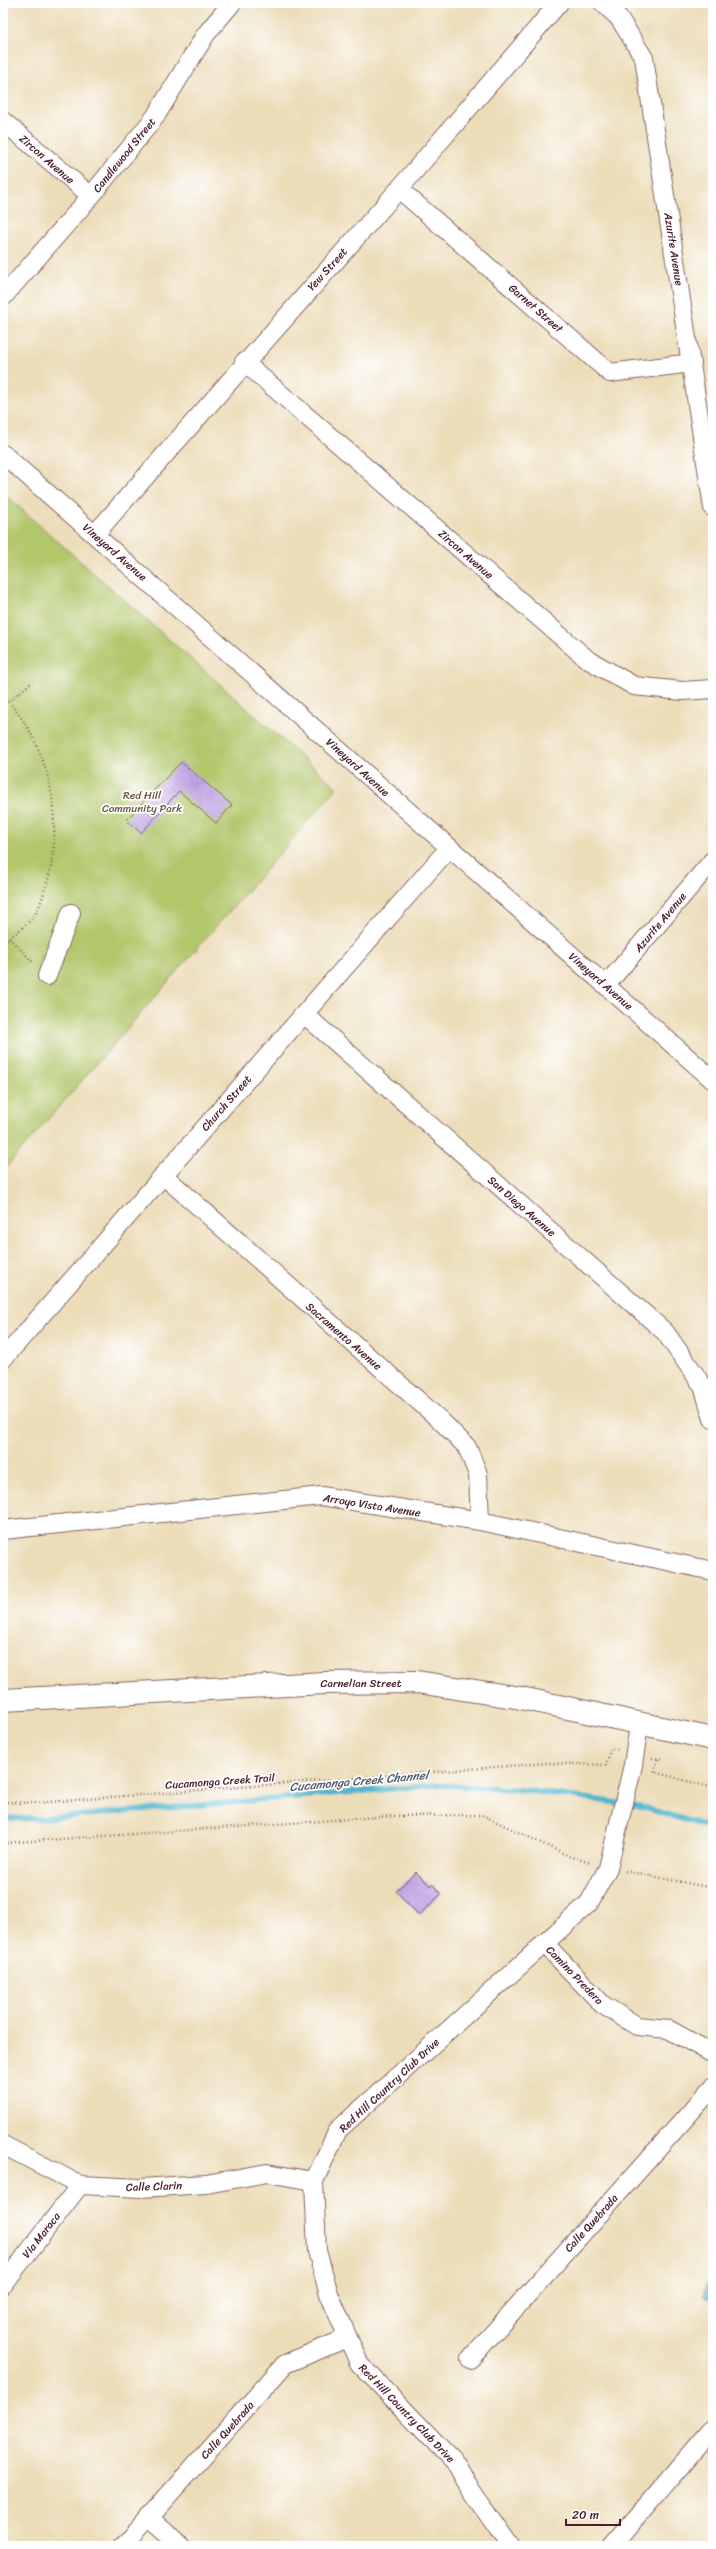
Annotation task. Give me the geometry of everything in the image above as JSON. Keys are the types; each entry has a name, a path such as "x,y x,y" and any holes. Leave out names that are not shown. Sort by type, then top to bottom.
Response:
{"main road":[{"name":"Carnelian Street","path":"3,1700 324,1682 417,1682 521,1698 639,1725 713,1739"}],"street":[{"name":"Candlewood Street","path":"3,297 91,196 155,117 206,34 232,3"},
{"name":"Yew Street","path":"95,534 244,362 399,189 559,3"},
{"name":"Azurite Avenue","path":"603,3 619,18 644,58 692,363 713,508"},
{"name":"Zircon Avenue","path":"3,121 91,196"},
{"name":"Garnet Street","path":"399,189 610,373 692,363"},
{"name":"Zircon Avenue","path":"244,362 587,658 634,686 682,691 713,689"},
{"name":"Vineyard Avenue","path":"3,454 713,1080"},
{"name":"Church Street","path":"3,1359 450,848"},
{"name":"Azurite Avenue","path":"606,985 713,860"},
{"path":"47,976 71,913"},
{"name":"San Diego Avenue","path":"304,1014 665,1332 703,1386 713,1419"},
{"name":"Sacramento Avenue","path":"162,1176 440,1420 467,1447 478,1474 480,1521"},
{"name":"Arroyo Vista Avenue","path":"3,1530 321,1496 480,1521 712,1566"},
{"name":"Red Hill Country Club Drive","path":"510,2546 471,2490 457,2465 359,2363 329,2294 317,2250 314,2182 338,2130 589,1903 608,1868 634,1765 639,1725"},
{"name":"Camino Predera","path":"544,1943 603,2005 637,2026 668,2029 713,2054"},
{"name":"Calle Quebrada","path":"470,2360 713,2087"},
{"name":"Calle Clarin","path":"3,2145 80,2185 141,2188 206,2184 267,2173 314,2182"},
{"name":"Via Maraca","path":"3,2285 80,2185"},
{"name":"Calle Quebrada","path":"123,2546 285,2364 347,2338"},
{"path":"612,2546 713,2428"},
{"path":"148,2518 182,2546"}],"path":[{"path":"8,702 31,683"},
{"path":"3,696 25,724 47,776 53,807 54,836 50,876 39,907 32,919 3,942"},
{"path":"9,938 47,976"},
{"path":"658,1759 654,1772 713,1788"},
{"name":"Cucamonga Creek Trail","path":"3,1802 36,1803 546,1763 606,1765"},
{"path":"3,1843 393,1816 482,1815 571,1857 608,1868 713,1888"}],"green space":[{"name":"Red Hill Community Park","path":"3,493 337,788 3,1171"}],"water":[{"path":"713,2275 713,2298 707,2300 703,2296 706,2284"}],"building":[{"path":"181,762 232,805 216,823 179,791 141,833 126,820"},
{"path":"416,1872 430,1886 432,1884 441,1894 419,1915 396,1891"}],"waterway":[{"name":"Cucamonga Creek Channel","path":"3,1818 38,1819 437,1785 524,1790 611,1802 645,1808 713,1828"}]}
